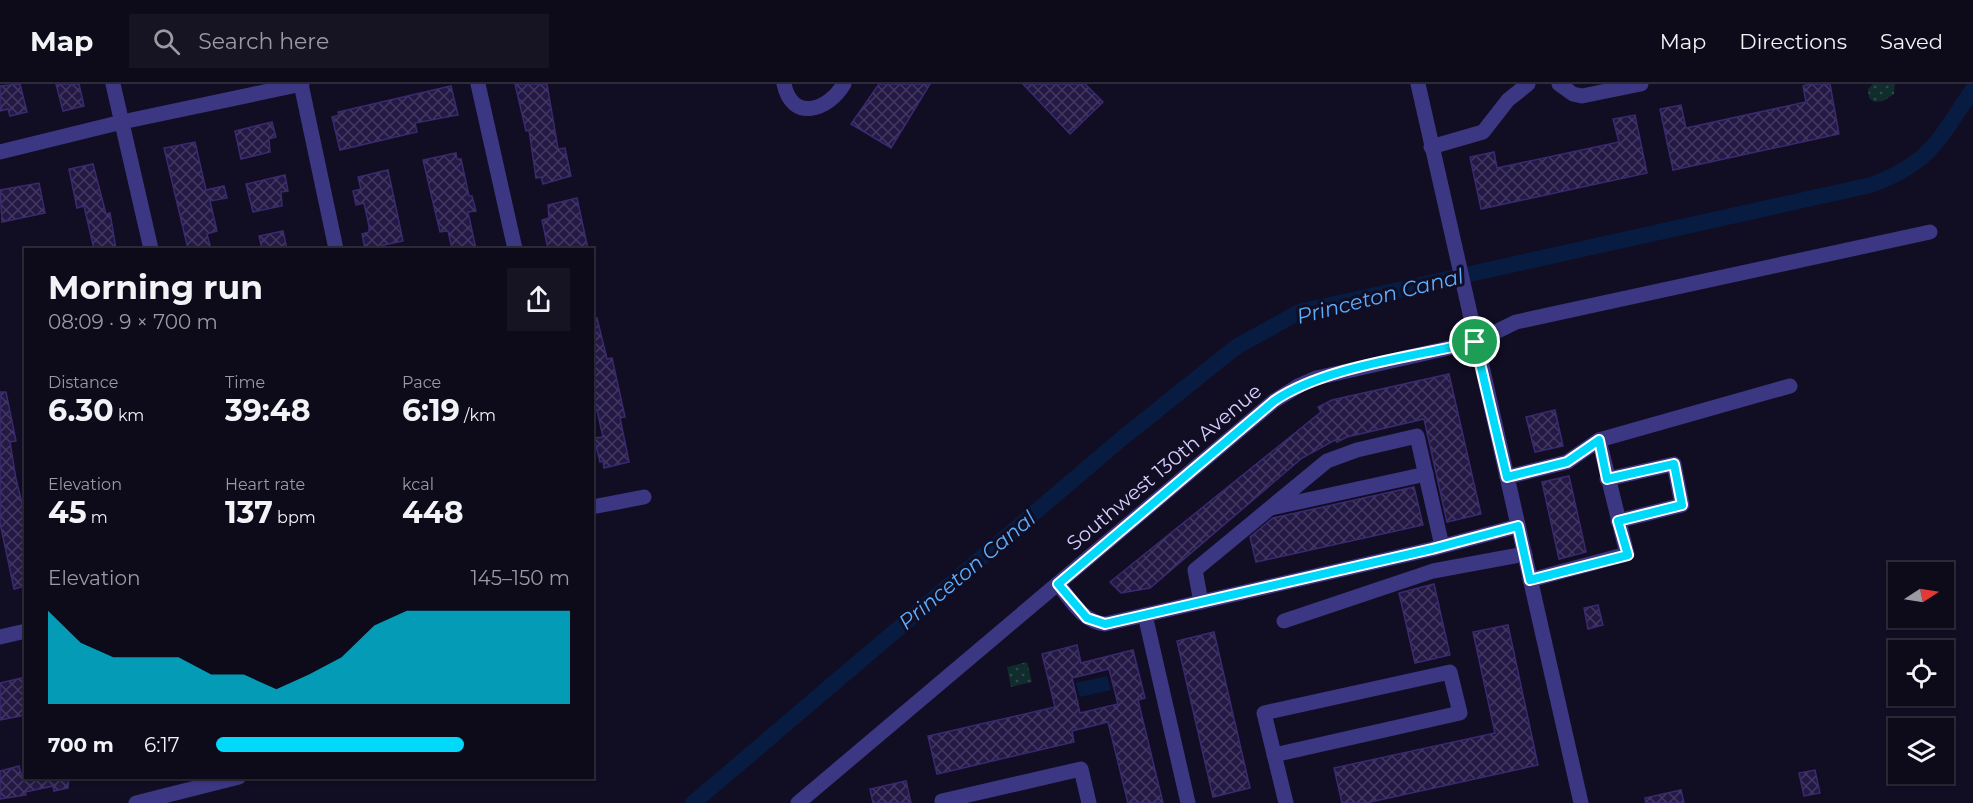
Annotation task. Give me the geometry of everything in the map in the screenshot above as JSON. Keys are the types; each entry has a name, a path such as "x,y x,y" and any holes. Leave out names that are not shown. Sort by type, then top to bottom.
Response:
{"street":[{"path":"113,84 151,248"},
{"path":"0,152 122,122 301,84 336,248"},
{"path":"478,84 515,248"},
{"path":"784,84 792,100 804,107 817,108 830,103 844,84"},
{"path":"1418,84 1581,803"},
{"path":"1431,147 1483,132 1508,100 1527,84"},
{"path":"1559,84 1573,94 1582,96 1641,84"},
{"name":"Southwest 130th Avenue","path":"798,803 1274,401 1300,385 1330,375 1475,342 1515,322 1930,232"},
{"path":"1507,477 1567,462 1599,440 1790,386"},
{"path":"1201,602 1195,570 1327,461 1357,450 1417,436 1442,546"},
{"path":"1530,580 1628,555 1599,440"},
{"path":"1607,479 1674,464 1682,505 1618,521"},
{"path":"1268,508 1426,474"},
{"path":"594,507 644,496"},
{"path":"1058,584 1079,610 1096,623 1118,622 1518,526"},
{"path":"1284,621 1433,571 1525,554"},
{"path":"1145,615 1188,803"},
{"path":"0,636 24,631"},
{"path":"1274,755 1460,713 1450,672 1264,713 1274,755 1286,803"},
{"path":"942,803 942,801 1081,769 1089,803"},
{"path":"136,803 154,801 232,779"}],"green space":[{"path":"1873,84 1895,84 1894,94 1883,101 1874,102 1869,98 1868,89"},
{"path":"1027,662 1032,682 1011,687 1007,667"}],"water":[{"path":"1107,676 1111,690 1080,697 1076,683"}],"building":[{"path":"20,84 27,112 10,116 8,109 0,111 0,86"},
{"path":"56,84 79,84 84,106 63,111"},
{"path":"515,84 547,84 558,149 565,148 571,176 543,184 541,177 536,178 529,130 526,131"},
{"path":"879,84 930,84 891,148 851,124"},
{"path":"1023,84 1085,84 1103,102 1070,134"},
{"path":"1830,84 1839,134 1673,170 1660,109 1681,105 1686,128 1806,102 1803,86"},
{"path":"451,86 458,115 415,123 417,132 340,150 332,117 339,115 338,112"},
{"path":"1635,115 1647,173 1481,209 1470,157 1494,152 1497,168 1619,142 1613,119"},
{"path":"272,122 276,137 269,139 270,152 241,159 235,131"},
{"path":"195,142 206,190 224,186 227,198 210,201 217,231 207,234 211,248 188,248 164,148"},
{"path":"456,153 457,159 461,159 469,196 472,196 476,211 468,212 476,248 452,248 448,231 440,232 423,160"},
{"path":"93,164 106,214 110,213 116,248 94,248 84,206 77,208 69,169"},
{"path":"388,170 403,241 365,248 362,234 369,232 369,226 364,203 356,205 353,191 361,189 358,177"},
{"path":"285,175 288,191 281,192 282,206 253,212 246,184"},
{"path":"39,183 45,213 2,222 0,190"},
{"path":"577,198 588,248 548,248 542,220 549,218 548,205"},
{"path":"283,231 287,248 262,248 259,236"},
{"path":"594,318 597,318 607,359 612,358 625,417 620,418 629,462 604,468 603,461 600,462 594,438 603,437 597,410 594,411"},
{"path":"1449,374 1481,514 1447,522 1424,419 1347,437 1337,442 1335,440 1302,458 1150,588 1121,593 1110,582 1321,412 1318,407 1332,400"},
{"path":"0,392 6,392 16,441 10,442 16,479 24,507 24,586 14,589 0,523"},
{"path":"1555,410 1563,446 1535,452 1526,417"},
{"path":"1569,476 1586,552 1559,559 1542,482"},
{"path":"1414,487 1423,525 1256,562 1250,537 1273,518"},
{"path":"1434,584 1450,655 1415,663 1399,593"},
{"path":"1598,605 1603,625 1588,629 1584,608"},
{"path":"1508,625 1538,765 1366,803 1342,803 1334,768 1495,733 1473,632"},
{"path":"1214,632 1250,788 1213,797 1177,641"},
{"path":"1077,645 1081,663 1133,650 1145,698 1138,700 1163,803 1128,803 1108,722 1072,731 1074,742 937,774 928,736 1055,707 1042,654","holes":["1109,669 1118,704 1080,713 1072,678"]},
{"path":"24,677 24,715 0,720 0,683"},
{"path":"19,766 24,779 69,779 68,788 54,791 53,786 25,792 26,795 0,799 0,771"},
{"path":"1815,770 1820,793 1804,796 1799,773"},
{"path":"906,781 911,803 873,803 870,789"},
{"path":"1681,790 1684,803 1646,803 1645,798"}],"waterway":[{"name":"Princeton Canal","path":"693,803 1120,440 1236,347 1299,312 1871,185 1891,177 1921,158 1942,136 1973,89"}],"route":[{"path":"1475,342 1507,477 1567,462 1599,440 1607,479 1674,464 1682,505 1618,521 1628,555 1530,580 1518,526 1432,549 1105,624 1096,623 1087,618 1058,584 1286,393 1316,378 1475,342"}]}
